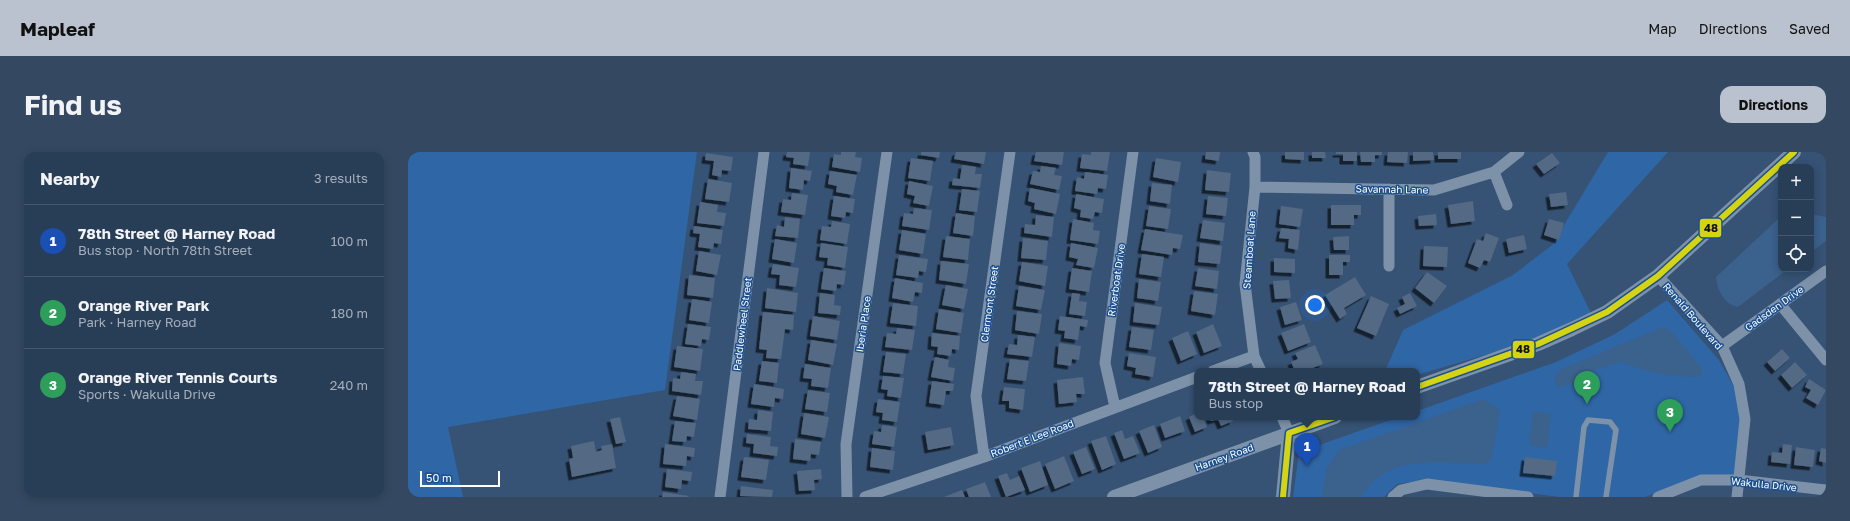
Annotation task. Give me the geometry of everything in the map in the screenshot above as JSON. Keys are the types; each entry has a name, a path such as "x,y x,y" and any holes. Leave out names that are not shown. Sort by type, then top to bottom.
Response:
{"street":[{"name":"Paddlewheel Street","path":"720,497 764,152"},
{"name":"Iberia Place","path":"847,497 846,444 887,152"},
{"name":"Clermont Street","path":"984,457 976,396 1010,152"},
{"name":"Riverboat Drive","path":"1115,407 1105,363 1133,152"},
{"name":"Steamboat Lane","path":"1253,152 1255,157 1255,187 1245,284 1254,356 1260,368"},
{"name":"Savannah Lane","path":"1255,187 1434,190 1494,172 1519,152"},
{"path":"1420,386 1538,344 1572,330 1607,312 1658,276 1794,152"},
{"path":"1494,172 1508,205"},
{"path":"1389,189 1389,266"},
{"name":"Gadsden Drive","path":"1722,346 1826,271"},
{"name":"Renald Boulevard","path":"1658,276 1722,346 1740,384 1745,419 1737,497"},
{"path":"1780,304 1826,360"},
{"path":"1221,368 1254,356"},
{"name":"Robert E Lee Road","path":"866,497 984,457 1194,378"},
{"path":"1283,420 1289,434 1283,497"},
{"name":"Harney Road","path":"1114,497 1327,420"},
{"name":"Wakulla Drive","path":"1658,497 1701,480 1739,480 1826,490"},
{"path":"1393,497 1401,490 1427,484 1528,497"}],"lane":[{"path":"1576,497 1584,427 1588,420 1610,422 1616,430 1606,497"}],"shaded area":[{"path":"408,152 697,152 665,390 448,427 463,497 408,497"},
{"path":"1608,152 1668,152 1567,264 1593,317 1536,340 1420,374 1420,368 1386,368 1403,330 1513,275 1552,245"},
{"path":"1814,215 1826,217 1826,241 1814,250"},
{"path":"1778,219 1778,272 1784,272 1738,307 1729,303 1722,296 1716,277"},
{"path":"1667,300 1719,360 1735,388 1741,419 1736,476 1702,476 1645,497 1560,497 1427,480 1397,484 1384,497 1293,497 1299,452 1390,420 1420,420 1420,410 1556,362 1615,334"},
{"path":"1663,327 1672,332 1702,369 1702,375 1698,377 1673,376 1643,370 1620,362 1585,373 1575,384 1558,386 1554,383 1557,373 1562,369"},
{"path":"1484,399 1500,411 1491,461 1482,464 1441,462 1412,464 1386,472 1369,486 1361,497 1322,497 1326,470 1339,450"},
{"path":"1533,411 1551,414 1547,446 1544,448 1529,445"}],"building":[{"path":"787,152 810,152 808,166 793,164 794,158 786,157"},
{"path":"841,152 856,152 855,157 862,158 860,172 832,167 834,154 841,155"},
{"path":"921,152 940,152 939,158 921,155"},
{"path":"956,152 986,152 984,164 954,159"},
{"path":"1036,152 1064,152 1062,165 1034,161"},
{"path":"1091,152 1110,152 1107,171 1080,168 1082,154 1091,155"},
{"path":"1206,152 1220,152 1219,161 1205,159"},
{"path":"1285,152 1304,152 1304,160 1285,159"},
{"path":"1312,152 1325,152 1326,158 1312,158"},
{"path":"1336,152 1357,152 1357,161 1343,161 1343,154 1336,154"},
{"path":"1360,152 1382,152 1382,155 1375,155 1375,162 1361,162"},
{"path":"1388,152 1408,152 1407,163 1387,162"},
{"path":"1413,152 1433,152 1434,160 1413,161"},
{"path":"1438,152 1461,152 1461,159 1438,159"},
{"path":"706,153 733,157 731,171 722,170 721,177 712,175 714,161 705,160"},
{"path":"1552,153 1560,163 1544,174 1536,164"},
{"path":"911,158 933,161 930,181 908,178"},
{"path":"1156,158 1181,162 1178,182 1153,177"},
{"path":"962,165 976,167 975,174 982,174 980,188 952,185 953,178 960,179"},
{"path":"1041,166 1056,168 1054,175 1062,176 1059,190 1030,184 1033,171 1040,172"},
{"path":"791,168 812,171 810,181 804,180 803,190 789,188"},
{"path":"1207,170 1231,173 1229,192 1205,190"},
{"path":"830,171 857,175 853,195 836,192 837,186 828,184"},
{"path":"1085,172 1108,175 1106,189 1098,188 1097,194 1075,191 1077,177 1084,179"},
{"path":"708,179 732,183 729,202 705,199"},
{"path":"909,181 933,186 929,206 913,203 915,196 907,194"},
{"path":"1152,183 1172,185 1170,204 1150,201"},
{"path":"1030,188 1060,194 1056,214 1034,209 1035,203 1028,201"},
{"path":"962,189 980,191 977,212 959,210"},
{"path":"1566,192 1568,205 1551,207 1549,194"},
{"path":"792,193 808,195 805,215 781,212 783,199 791,200"},
{"path":"1076,194 1104,199 1102,213 1095,212 1093,219 1080,217 1081,210 1074,208"},
{"path":"834,196 855,199 853,213 846,212 845,218 831,216"},
{"path":"1208,196 1228,198 1226,216 1206,214"},
{"path":"1473,201 1475,221 1451,224 1448,205"},
{"path":"700,202 718,205 717,212 726,213 724,226 697,223"},
{"path":"1331,205 1361,205 1361,215 1354,215 1354,225 1331,225"},
{"path":"1149,206 1171,209 1168,229 1146,226"},
{"path":"1281,206 1303,209 1300,227 1279,224"},
{"path":"914,208 932,210 929,230 902,226 904,213 913,214"},
{"path":"956,213 975,216 973,236 953,233"},
{"path":"1436,214 1437,225 1419,226 1418,216"},
{"path":"1036,215 1054,217 1052,237 1024,233 1025,224 1035,225"},
{"path":"785,217 800,219 798,238 775,236 777,225 784,227"},
{"path":"1073,219 1094,223 1093,230 1100,231 1098,244 1070,240"},
{"path":"1549,219 1564,223 1559,240 1544,235"},
{"path":"1203,220 1225,223 1223,241 1200,238"},
{"path":"832,221 850,224 847,244 820,240 822,226 831,227"},
{"path":"694,226 723,230 721,244 714,243 713,249 698,247 700,234 693,233"},
{"path":"1281,228 1300,230 1298,250 1288,248 1289,239 1279,238"},
{"path":"1145,229 1183,235 1180,249 1173,248 1172,255 1141,250"},
{"path":"902,230 926,234 923,254 899,250"},
{"path":"1486,233 1499,238 1490,262 1484,260 1480,268 1468,263 1477,239 1483,241"},
{"path":"1524,235 1527,249 1509,253 1506,239"},
{"path":"946,236 970,239 968,260 943,257"},
{"path":"1349,236 1349,250 1334,250 1333,237"},
{"path":"1023,238 1048,241 1046,260 1021,258"},
{"path":"775,239 797,243 794,263 772,259"},
{"path":"821,243 848,247 845,268 827,265 828,258 819,257"},
{"path":"1071,243 1098,248 1094,268 1076,265 1078,259 1069,257"},
{"path":"1200,243 1222,246 1220,264 1198,262"},
{"path":"1424,246 1448,247 1447,267 1423,266"},
{"path":"699,251 721,255 717,275 696,271"},
{"path":"1142,254 1164,257 1161,277 1139,274"},
{"path":"899,255 928,259 926,272 919,271 918,278 896,275"},
{"path":"1329,255 1350,255 1350,262 1343,262 1343,275 1329,275"},
{"path":"1274,258 1295,259 1295,273 1274,272"},
{"path":"941,261 969,264 966,284 939,280"},
{"path":"1022,262 1048,266 1045,286 1019,281"},
{"path":"773,264 799,268 796,287 779,285 780,275 771,274"},
{"path":"824,268 846,271 844,285 837,284 836,291 821,289"},
{"path":"1072,268 1092,271 1089,292 1069,289"},
{"path":"1198,268 1219,271 1217,289 1195,286"},
{"path":"1427,272 1447,286 1434,303 1415,288"},
{"path":"689,275 715,278 713,298 687,295"},
{"path":"1355,277 1366,295 1344,308 1347,314 1340,319 1325,295"},
{"path":"895,278 923,283 922,293 915,292 913,302 892,298"},
{"path":"1139,279 1161,282 1158,301 1137,298"},
{"path":"1289,280 1291,298 1275,299 1273,281"},
{"path":"946,285 968,289 964,309 942,305"},
{"path":"1019,286 1045,290 1041,310 1016,306"},
{"path":"767,288 798,293 796,312 765,308"},
{"path":"1194,291 1218,294 1215,315 1191,311"},
{"path":"820,293 835,295 834,305 841,306 840,315 818,313"},
{"path":"1072,293 1080,294 1079,301 1087,302 1085,316 1069,314"},
{"path":"1410,293 1417,306 1400,314 1397,308 1405,304 1402,297"},
{"path":"1371,296 1389,304 1376,336 1357,328"},
{"path":"692,299 712,302 709,323 689,320"},
{"path":"1296,302 1302,320 1285,325 1280,307"},
{"path":"893,303 918,306 916,326 890,323"},
{"path":"1135,303 1162,307 1159,325 1133,322"},
{"path":"939,309 964,313 961,333 936,329"},
{"path":"1017,311 1042,314 1039,334 1015,330"},
{"path":"763,312 794,315 793,330 785,329 781,359 766,358 767,350 759,349"},
{"path":"813,316 840,321 837,340 810,336"},
{"path":"1060,316 1088,320 1087,327 1080,326 1078,340 1064,338 1065,331 1058,330"},
{"path":"688,324 711,327 709,340 702,339 701,346 685,344"},
{"path":"1213,324 1222,346 1204,353 1196,332"},
{"path":"1304,324 1311,342 1288,351 1281,333"},
{"path":"1132,327 1154,330 1151,350 1129,347"},
{"path":"897,328 915,330 912,350 885,347 887,333 896,334"},
{"path":"1188,331 1197,354 1181,361 1172,338"},
{"path":"932,333 960,336 959,350 952,349 951,356 937,354 938,347 931,346"},
{"path":"1018,335 1035,337 1032,357 1007,354 1009,344 1017,345"},
{"path":"811,340 837,344 833,365 808,360"},
{"path":"1059,343 1081,346 1079,360 1072,359 1071,366 1057,364"},
{"path":"1315,345 1323,364 1313,368 1294,368 1291,362 1298,359 1295,353"},
{"path":"677,346 703,349 700,371 674,367"},
{"path":"1782,349 1790,358 1775,371 1767,362"},
{"path":"886,352 906,354 903,374 883,372"},
{"path":"1129,353 1156,357 1153,377 1135,374 1136,368 1127,366"},
{"path":"935,357 949,360 948,367 955,368 953,381 931,377"},
{"path":"1010,359 1029,361 1026,381 1007,379"},
{"path":"762,361 779,363 777,383 759,381"},
{"path":"1795,362 1807,375 1792,388 1781,375"},
{"path":"805,364 831,368 828,388 811,386 812,379 803,378"},
{"path":"681,372 696,374 695,381 703,381 701,395 672,391 673,378 680,379"},
{"path":"883,376 904,378 901,398 887,396 888,390 881,389"},
{"path":"1083,377 1085,394 1076,394 1077,402 1059,404 1057,380"},
{"path":"1809,379 1826,390 1818,405 1806,398 1811,390 1805,387"},
{"path":"932,381 954,384 953,391 946,391 944,405 929,403"},
{"path":"754,384 784,389 783,399 775,398 774,407 751,404"},
{"path":"1004,387 1025,389 1023,410 1009,408 1009,401 1002,401"},
{"path":"808,390 830,393 827,412 805,409"},
{"path":"677,396 700,399 697,420 673,416"},
{"path":"878,399 900,402 897,422 882,420 883,413 876,412"},
{"path":"758,410 773,412 771,431 748,429 749,419 757,420"},
{"path":"804,413 829,417 825,438 801,434"},
{"path":"1194,414 1194,420 1204,420 1207,427 1195,432 1189,417"},
{"path":"1180,416 1185,431 1165,438 1160,424"},
{"path":"620,417 626,442 616,444 610,419"},
{"path":"1218,420 1233,420 1233,421 1221,426"},
{"path":"675,421 696,423 694,437 687,436 686,442 672,441"},
{"path":"882,425 897,427 894,447 872,444 874,431 881,432"},
{"path":"1154,425 1162,447 1148,453 1139,431"},
{"path":"951,427 954,445 928,450 925,432"},
{"path":"1122,430 1125,439 1133,436 1140,453 1124,459 1114,433"},
{"path":"747,434 771,437 770,446 778,447 777,456 753,453 754,444 746,443"},
{"path":"1106,436 1116,464 1102,470 1091,441"},
{"path":"795,439 821,442 819,455 811,454 810,461 793,459"},
{"path":"594,441 596,452 602,450 601,446 612,444 616,468 572,477 569,459 573,458 571,446"},
{"path":"665,444 695,448 694,457 687,456 686,466 663,464"},
{"path":"1783,444 1792,445 1790,464 1771,462 1772,452 1782,453"},
{"path":"1086,447 1095,469 1082,474 1073,452"},
{"path":"1796,447 1815,450 1813,467 1794,465"},
{"path":"872,448 895,451 893,470 870,467"},
{"path":"1821,448 1826,449 1826,463 1819,461"},
{"path":"1064,456 1074,481 1055,489 1045,464"},
{"path":"744,457 769,460 766,480 741,477"},
{"path":"1525,457 1557,461 1555,476 1523,473"},
{"path":"1040,461 1048,485 1030,492 1021,468"},
{"path":"667,469 692,472 691,481 682,480 681,489 665,487"},
{"path":"821,469 822,479 814,480 815,490 799,491 797,471"},
{"path":"1007,473 1010,480 1019,476 1025,490 1006,497 998,476"},
{"path":"985,482 991,497 969,497 966,489"},
{"path":"741,486 773,490 772,497 740,496"},
{"path":"962,490 965,497 944,497"},
{"path":"663,492 689,496 662,497"}],"transit line":[{"name":"48","path":"1420,386 1538,344 1607,312 1658,276 1794,152"},
{"name":"48","path":"1283,497 1289,433 1326,420"}],"place":[{"name":"Orange River Park","path":"1587,404"},
{"name":"Orange River Tennis Courts","path":"1670,432"},
{"name":"78th Street @ Harney Road","path":"1307,466"}]}
